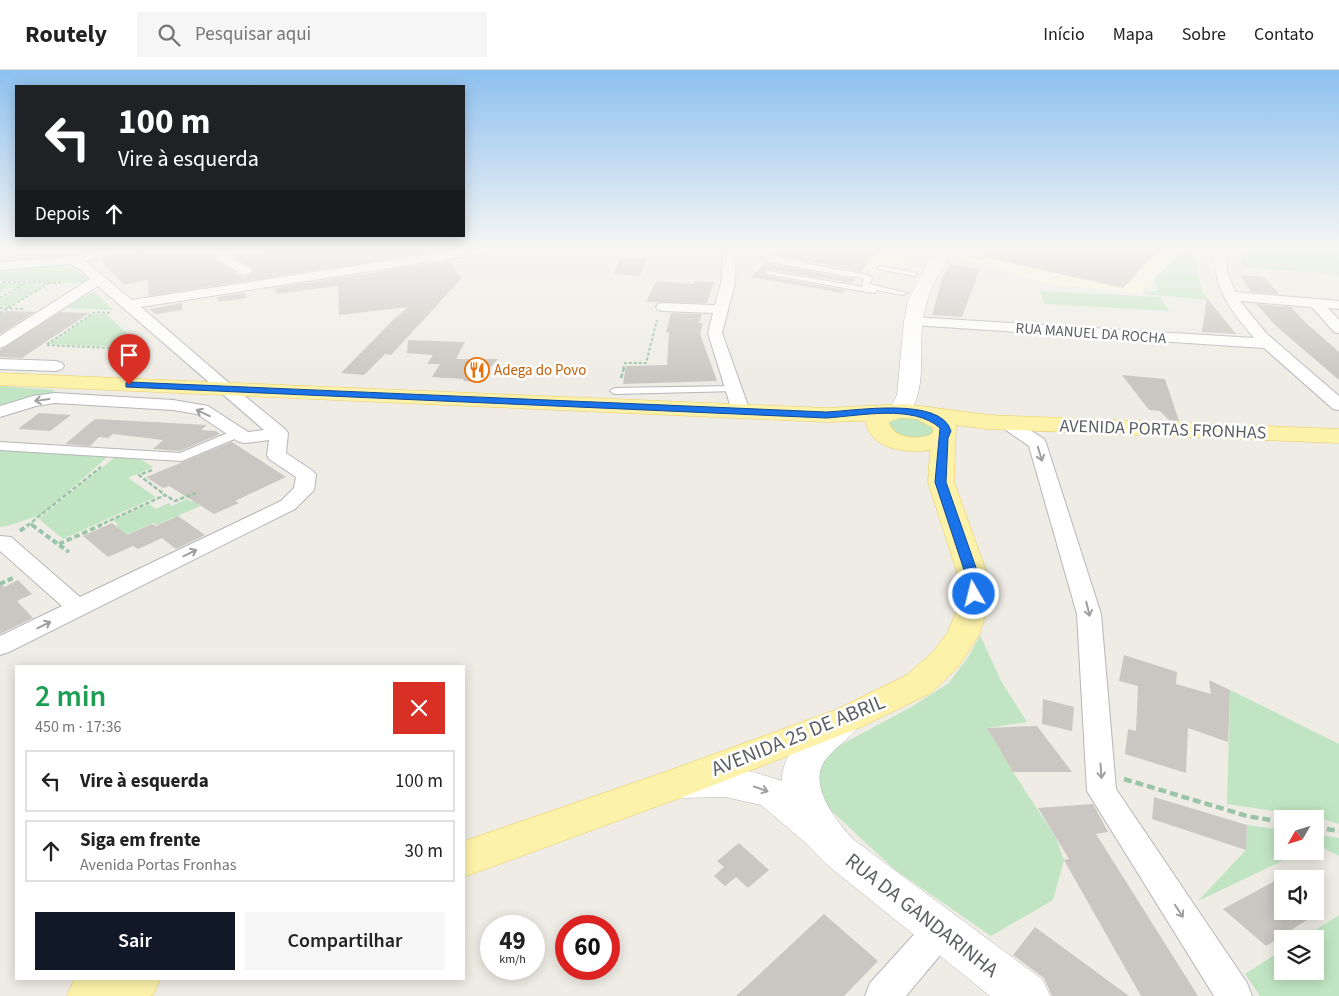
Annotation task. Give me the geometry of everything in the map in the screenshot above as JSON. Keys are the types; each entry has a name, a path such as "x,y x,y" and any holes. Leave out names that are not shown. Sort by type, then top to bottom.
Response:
{"main road":[{"path":"904,292 899,303 900,309 913,321"},
{"path":"0,379 895,419 913,321 920,292"},
{"path":"924,414 940,422 945,434"},
{"name":"AVENIDA PORTAS FRONHAS","path":"895,419 924,414 997,422 1339,436"},
{"name":"AVENIDA PORTAS FRONHAS","path":"895,419 923,444 937,441 945,434 997,422"},
{"name":"AVENIDA 25 DE ABRIL","path":"465,859 678,783 847,719 919,684 946,659 963,635 973,607 974,582 941,482 895,419"},
{"name":"AVENIDA 25 DE ABRIL","path":"941,482 945,434"},
{"path":"821,832 802,788 801,770 810,750 847,719"},
{"path":"678,783 725,782 766,791 774,794 821,832"},
{"name":"RUA DA GANDARINHA","path":"821,832 840,852 1027,996"},
{"path":"90,996 134,980"}],"street":[{"path":"0,343 79,292"},
{"path":"115,292 131,304 225,389 280,433"},
{"path":"131,304 207,292"},
{"path":"726,292 715,333 741,411"},
{"path":"1227,292 1239,312 1270,344 1339,405"},
{"path":"1229,296 1339,306"},
{"path":"1316,304 1339,329"},
{"path":"660,313 721,309"},
{"name":"RUA MANUEL DA ROCHA","path":"913,321 1270,344"},
{"path":"0,364 56,366"},
{"path":"0,412 33,401 55,398 173,405 202,410 306,475 304,490 288,505 0,646"},
{"path":"997,422 1036,443 1090,614 1102,791 1234,996"},
{"path":"0,446 182,457 241,435 280,433"},
{"path":"276,456 280,433"},
{"path":"3,542 78,608"},
{"path":"883,996 940,930"}],"lane":[{"path":"890,292 902,295"},
{"path":"891,292 902,295"},
{"path":"614,391 734,388"}],"path":[{"path":"0,313 34,292"},
{"path":"0,308 27,309"},
{"path":"110,312 95,312 46,345 151,350"},
{"path":"619,382 625,363 646,363 660,313"},
{"path":"69,552 31,524 119,452"},
{"path":"171,456 158,468 139,475 175,501 196,493"},
{"path":"59,544 165,495"},
{"path":"1101,772 1247,816 1274,821"},
{"path":"1324,828 1339,831"}],"green space":[{"path":"13,292 33,292 8,307 0,306 0,300"},
{"path":"1040,292 1160,297 1169,311 1045,304"},
{"path":"1145,292 1203,292 1208,300 1145,294"},
{"path":"91,293 95,293 113,310 64,308"},
{"path":"94,314 106,314 143,348 49,344"},
{"path":"0,386 55,390 51,394 0,408"},
{"path":"911,415 938,430 927,439 901,438 886,422"},
{"path":"0,450 111,454 40,516 0,527"},
{"path":"115,457 138,458 153,467 128,478 156,497 63,539 39,519"},
{"path":"200,498 198,504 200,506 157,525 153,523 126,535 116,526 118,524 113,520 149,504 156,509 169,503 172,506 187,499 191,502"},
{"path":"980,635 1001,681 1027,722 987,728 1056,838 1064,860 1053,900 991,936 894,869 824,804 814,784 817,767 833,749 913,706 949,683 969,656"},
{"path":"1230,690 1339,744 1339,824 1324,819 1324,810 1274,811 1227,804"},
{"path":"1247,825 1274,829 1274,860 1284,860 1198,901 1246,850"},
{"path":"1324,836 1339,838 1339,856 1324,848"},
{"path":"1339,915 1339,996 1260,996 1245,974 1274,955 1274,980 1324,980 1324,930 1315,930"}],"building":[{"path":"149,292 173,292 149,296"},
{"path":"338,292 449,292 391,355 385,354 364,375 341,373 408,307 339,315"},
{"path":"651,292 711,292 707,303 646,302"},
{"path":"938,292 971,292 962,317 932,315"},
{"path":"1254,292 1277,292 1279,294"},
{"path":"245,293 246,298 218,302 217,297"},
{"path":"1207,298 1236,334 1202,332"},
{"path":"182,303 182,310 156,314 149,309"},
{"path":"1256,304 1291,307 1339,352 1339,380 1276,326"},
{"path":"6,311 35,312 0,334 0,314"},
{"path":"60,312 89,313 22,358 0,357 0,350"},
{"path":"671,313 702,314 699,323 703,323 700,334 717,381 623,384 626,366 667,365 669,332 666,332"},
{"path":"408,340 465,342 456,359 498,359 477,382 463,381 464,379 432,377 440,364 427,364 433,355 407,353"},
{"path":"1122,375 1165,379 1179,421 1169,420 1160,411 1149,410"},
{"path":"39,413 71,415 50,431 18,429"},
{"path":"95,419 207,425 201,430 216,431 220,434 180,451 153,449 163,440 113,434 108,438 99,437 90,446 65,444"},
{"path":"232,442 286,477 235,501 239,503 214,514 169,486 163,488 146,477"},
{"path":"178,516 205,535 176,549 162,538 138,549 133,546 108,557 83,536 112,523 127,535 152,524 156,526"},
{"path":"18,580 32,594 17,601 33,618 0,634 0,583 4,587"},
{"path":"1124,655 1177,672 1176,684 1211,694 1209,680 1230,690 1228,742 1188,728 1186,773 1125,754 1128,729 1136,731 1138,686 1119,681"},
{"path":"1043,699 1074,707 1072,731 1042,724"},
{"path":"1037,726 1072,772 1013,772 987,728"},
{"path":"1154,797 1247,825 1246,850 1152,819"},
{"path":"1093,804 1108,832 1096,834 1198,996 1141,996 1064,860 1069,859 1038,808"},
{"path":"739,843 769,870 748,888 736,877 725,886 714,876 724,867 717,861"},
{"path":"1274,881 1274,920 1307,920 1291,930 1274,930 1274,941 1266,946 1223,909"},
{"path":"824,914 878,961 844,996 736,996"},
{"path":"1035,927 1129,996 1052,996 1044,978 1013,955"}],"place":[{"name":"Adega do Povo","path":"477,370"}],"route":[{"path":"129,385 826,415 900,411 922,413 934,417 945,426 941,482 974,582 974,594"}]}
